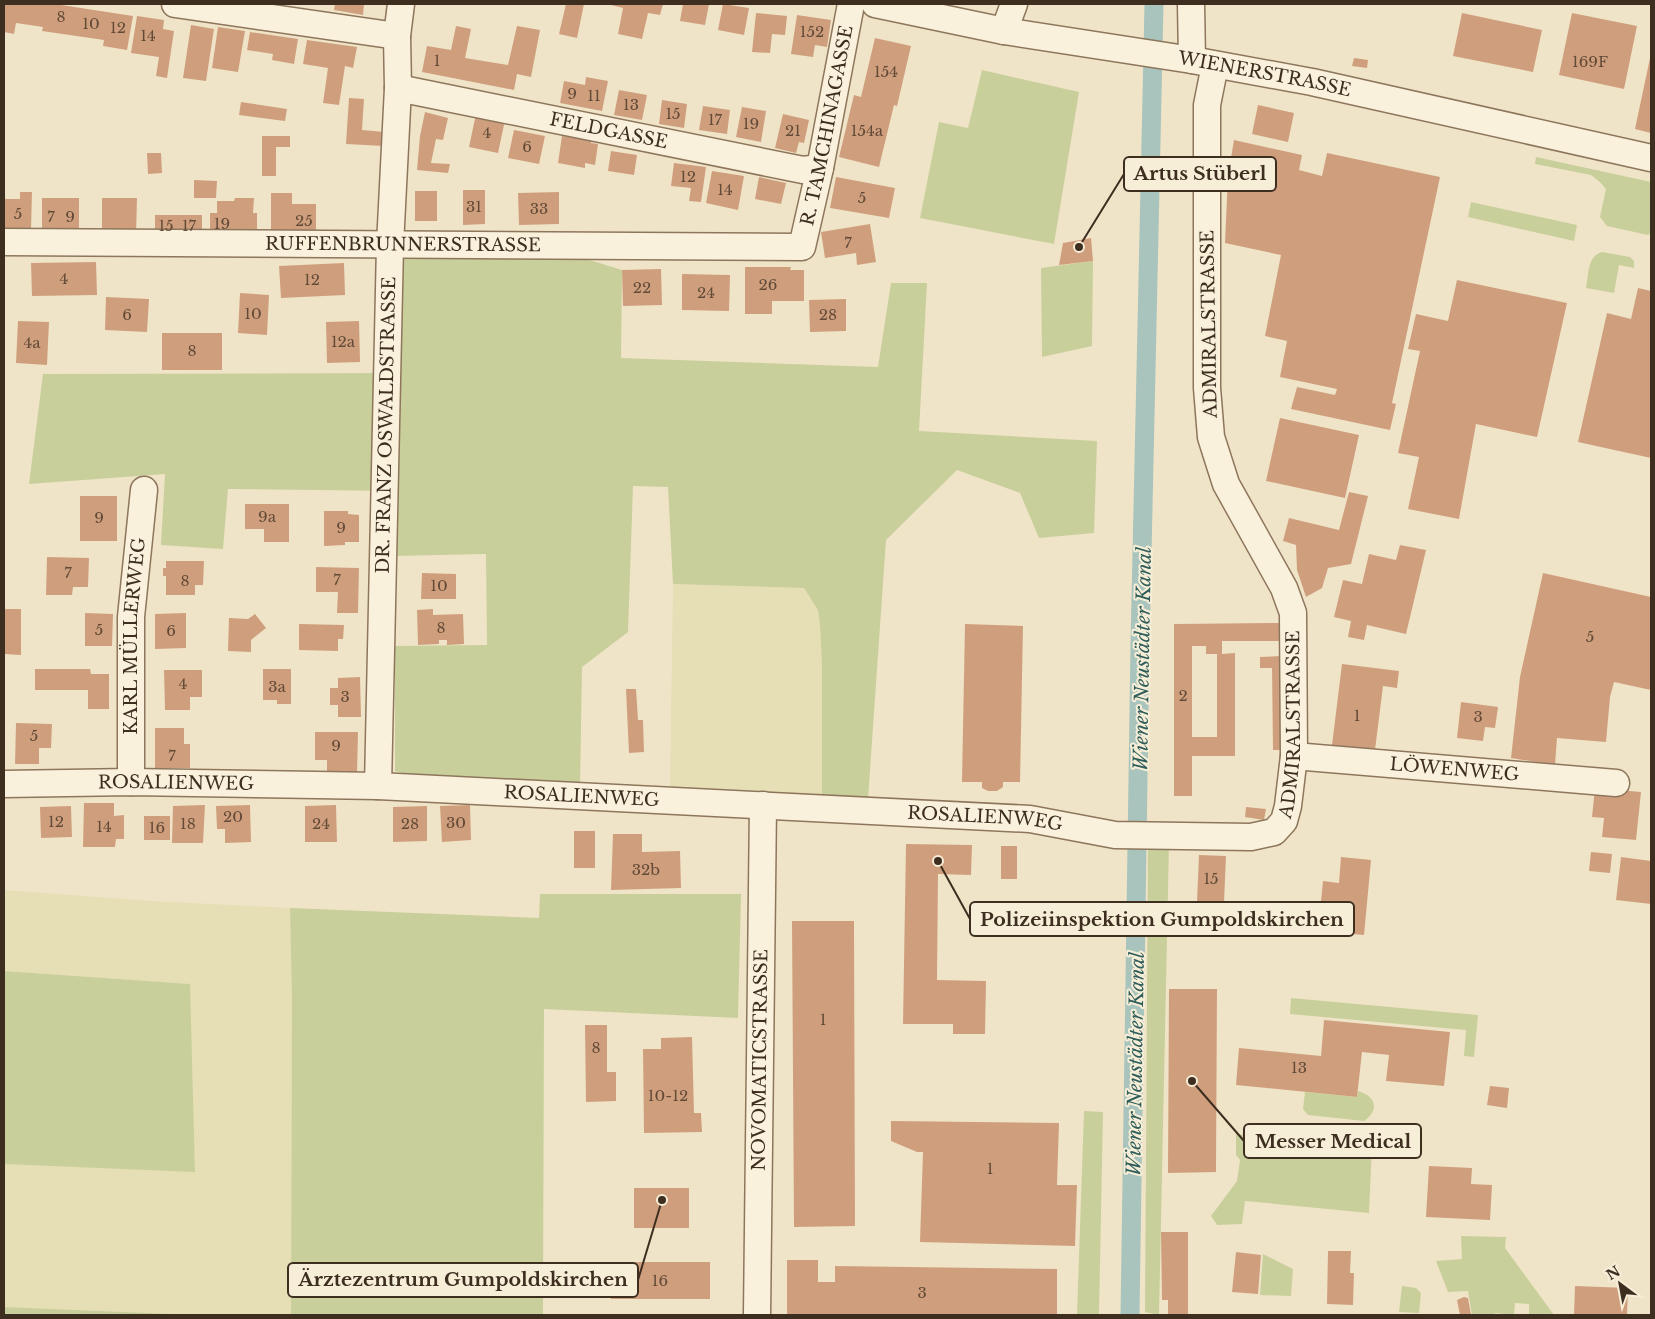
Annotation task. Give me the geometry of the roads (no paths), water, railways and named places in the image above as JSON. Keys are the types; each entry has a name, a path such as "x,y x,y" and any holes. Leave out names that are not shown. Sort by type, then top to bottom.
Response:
{"street":[{"path":"175,4 397,36"},
{"name":"DR. FRANZ OSWALDSTRASSE","path":"378,786 390,245 398,88 397,36 401,4"},
{"name":"R. TAMCHINAGASSE","path":"802,247 820,168 851,4"},
{"name":"WIENERSTRASSE","path":"875,4 1004,31 1312,82 1651,158"},
{"path":"1004,31 1014,4"},
{"name":"ADMIRALSTRASSE","path":"1156,835 1251,837 1274,832 1284,821 1288,806 1294,756 1292,613 1284,588 1226,484 1211,438 1207,388 1207,105 1193,61 1192,4"},
{"name":"FELDGASSE","path":"398,88 803,170 820,168"},
{"name":"RUFFENBRUNNERSTRASSE","path":"4,242 802,247"},
{"name":"KARL MÜLLERWEG","path":"131,782 131,617 144,490"},
{"name":"LÖWENWEG","path":"1294,756 1616,783"},
{"name":"ROSALIENWEG","path":"4,784 131,782 378,786 1030,819 1122,835 1156,835"},
{"name":"NOVOMATICSTRASSE","path":"757,1315 763,805"}],"waterway":[{"name":"Wiener Neustädter Kanal","path":"1130,1315 1140,645 1154,4"}],"place":[{"name":"Artus Stüberl","path":"1079,247"},
{"name":"Polizeiinspektion Gumpoldskirchen","path":"938,861"},
{"name":"Messer Medical","path":"1192,1081"},
{"name":"Ärztezentrum Gumpoldskirchen","path":"662,1200"}]}
